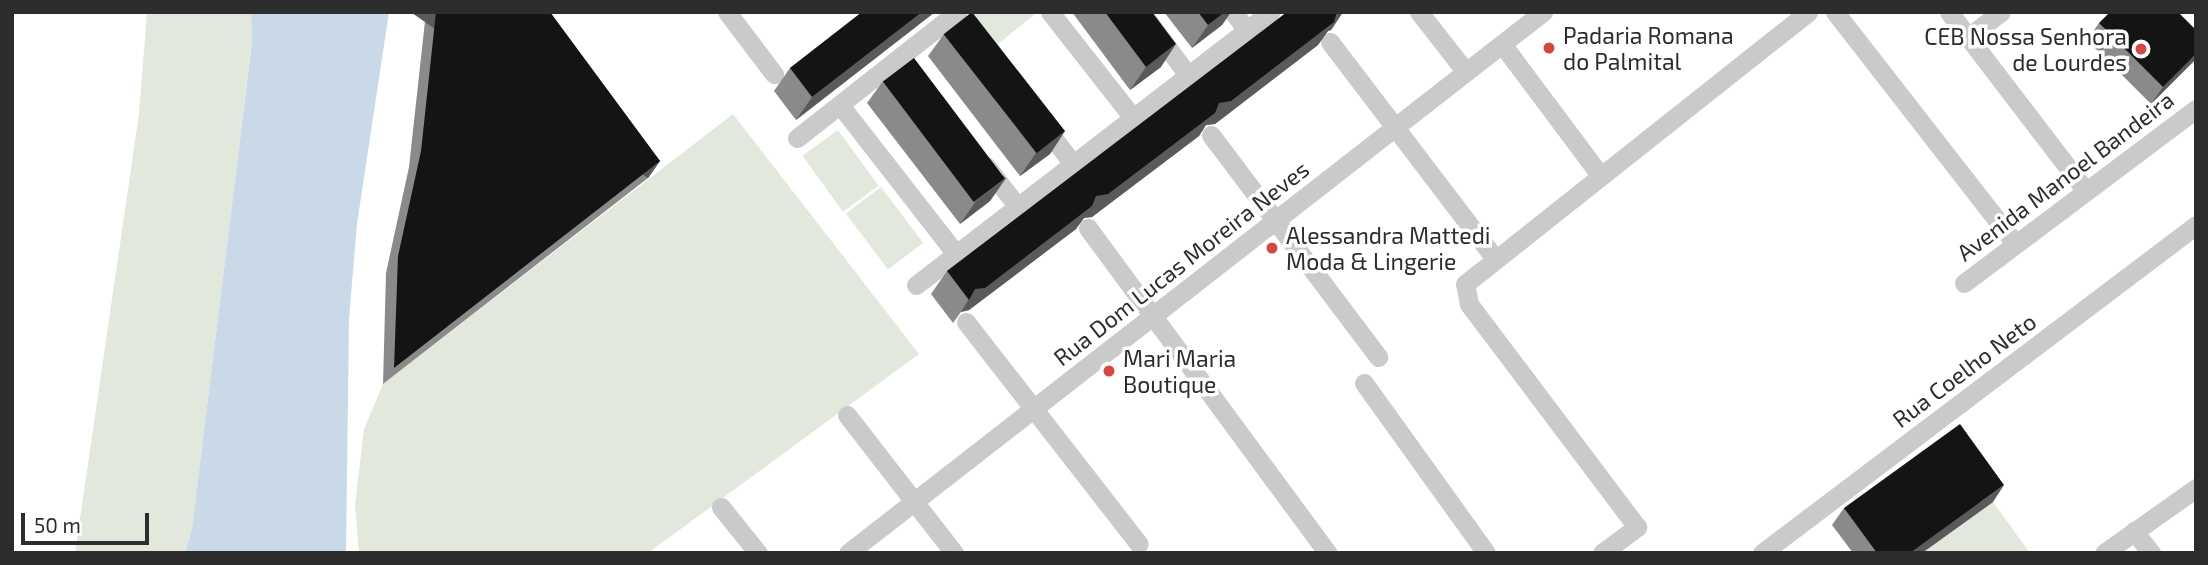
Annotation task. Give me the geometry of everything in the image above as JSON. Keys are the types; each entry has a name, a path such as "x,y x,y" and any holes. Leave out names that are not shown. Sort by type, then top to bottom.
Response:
{"street":[{"path":"727,12 774,74"},
{"path":"1050,12 1133,118"},
{"path":"1141,12 1188,75"},
{"path":"1233,12 1247,30"},
{"path":"916,285 1270,12"},
{"path":"1419,12 1466,72"},
{"name":"Rua Dom Lucas Moreira Neves","path":"848,553 1543,12"},
{"path":"1602,553 1637,527 1469,304 1465,284 1475,272 1808,12"},
{"path":"1835,12 2015,243"},
{"path":"1949,12 2085,190"},
{"path":"1968,37 2001,12"},
{"path":"797,138 840,105 906,61 957,13 973,34"},
{"path":"1330,42 1494,257"},
{"path":"1502,44 1600,174"},
{"path":"840,105 957,254"},
{"name":"Avenida Manoel Bandeira","path":"1964,283 2196,109"},
{"path":"1031,110 1073,164"},
{"path":"1211,135 1378,357"},
{"path":"976,153 1018,206"},
{"name":"Rua Coelho Neto","path":"1762,553 2196,225"},
{"path":"1088,228 1328,553"},
{"path":"966,323 1139,544"},
{"path":"1364,383 1486,553"},
{"path":"847,415 954,553"},
{"path":"2105,553 2196,488"},
{"path":"721,507 758,553"},
{"path":"2134,531 2151,553"}],"shaded area":[{"path":"147,12 251,12 252,43 192,528 185,553 75,553 139,114"},
{"path":"977,12 1035,14 997,45 973,15"},
{"path":"733,114 919,354 648,553 359,553 355,505 364,429 383,384"},
{"path":"838,130 879,186 843,212 802,156"},
{"path":"881,187 923,243 888,269 846,213"},
{"path":"1993,502 2030,553 1922,553"}],"water":[{"path":"251,12 389,12 357,224 349,319 346,553 185,553 192,528 252,43"}],"building":[{"path":"436,12 550,12 660,161 394,368 398,256 421,151"},
{"path":"862,12 922,12 812,97 790,68"},
{"path":"972,12 1065,131 1037,153 944,34"},
{"path":"1105,12 1152,12 1176,44 1146,67"},
{"path":"1198,12 1225,12 1208,25"},
{"path":"1287,12 1337,12 1334,22 1231,101 1219,103 1215,113 1108,194 1096,196 1092,206 985,288 975,289 969,300 947,271"},
{"name":"CEB Nossa Senhora de Lourdes","path":"2110,12 2178,12 2196,30 2196,54 2163,87 2099,23"},
{"path":"914,58 1005,179 974,202 883,81"},
{"path":"1960,424 2004,485 1910,553 1877,553 1844,508"}],"place":[{"name":"Padaria Romana do Palmital","path":"1549,48"},
{"name":"CEB Nossa Senhora de Lourdes","path":"2141,49"},
{"name":"Alessandra Mattedi Moda & Lingerie","path":"1272,248"},
{"name":"Mari Maria Boutique","path":"1109,371"}]}
